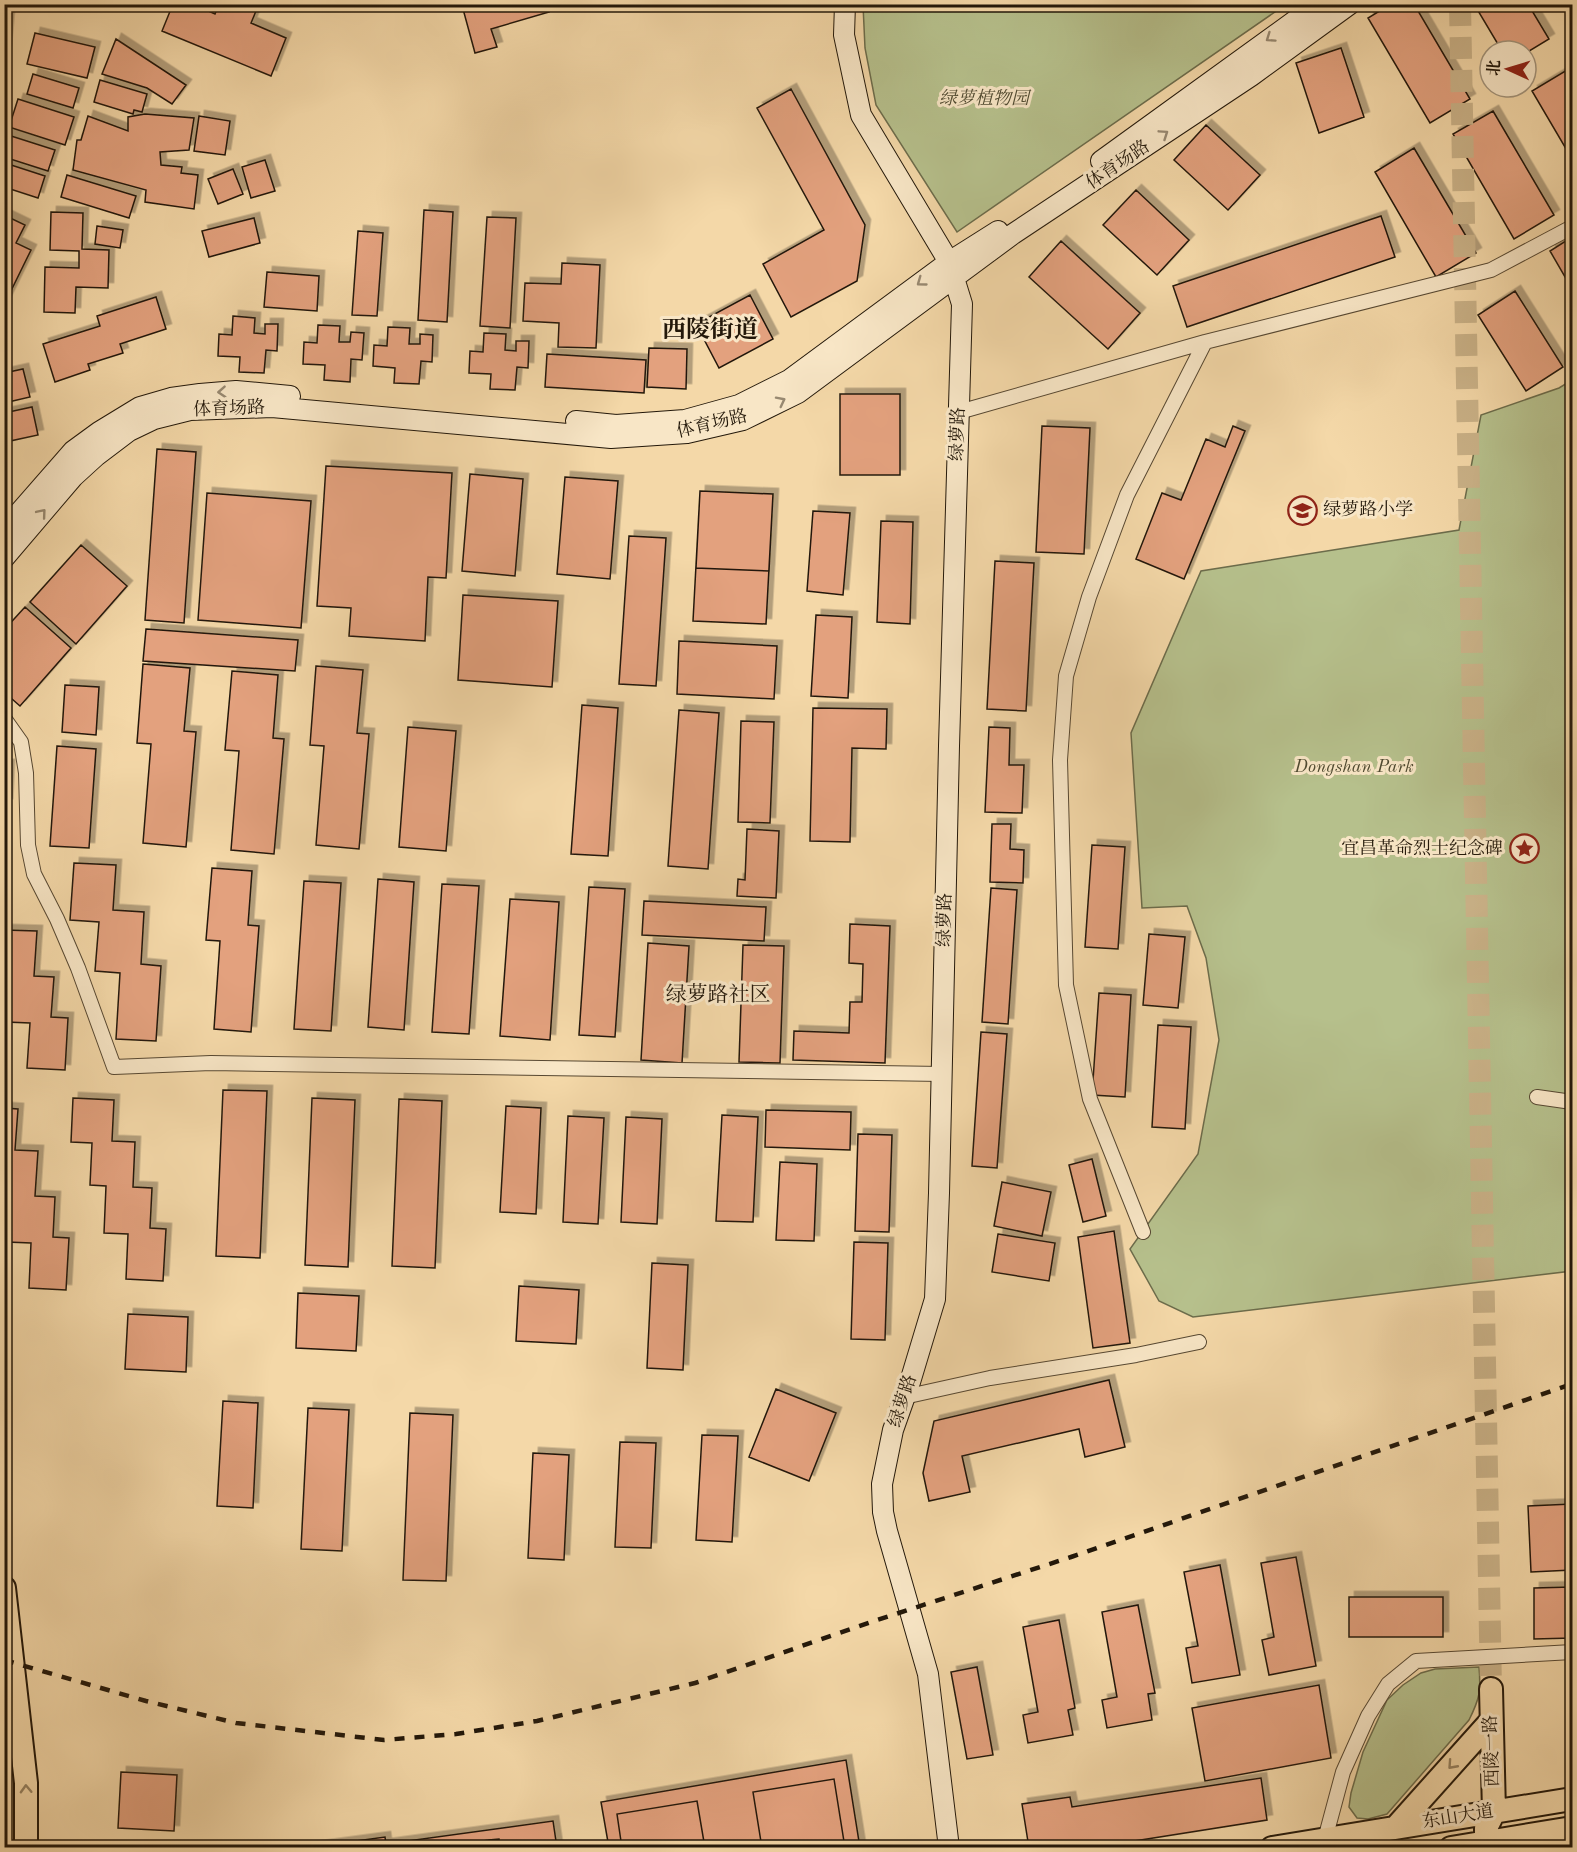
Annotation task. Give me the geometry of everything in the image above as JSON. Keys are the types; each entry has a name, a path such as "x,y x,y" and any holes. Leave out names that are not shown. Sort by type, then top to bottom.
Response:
{"main road":[{"name":"绿萝路","path":"845,4 844,35 861,115 952,270 962,304 934,1299 893,1430 882,1484 883,1512 928,1674 950,1848"},
{"name":"体育场路","path":"4,530 73,451 140,407 171,398 236,391 616,424 685,420 739,405 789,380 952,270 1318,4"},
{"name":"体育场路","path":"4,558 73,477 96,456 120,438 154,418 190,410 272,407 612,438 687,433 743,420 798,393 952,270 1013,234 1251,76 1350,4"},
{"path":"4,1588 26,1783 26,1848"},
{"name":"西陵一路","path":"1491,1689 1494,1812 1486,1828 1495,1844"},
{"path":"1397,1826 1491,1721"},
{"name":"东山大道","path":"1272,1848 1572,1799"},
{"name":"东山大道","path":"1451,1848 1495,1844 1572,1828"},
{"path":"1561,1848 1572,1836"}],"street":[{"path":"959,411 1205,342 1491,270 1572,227"},
{"path":"1143,1232 1090,1099 1066,985 1060,760 1066,676 1089,597 1127,495 1205,342"},
{"path":"4,718 21,742 26,772 28,845 34,874 78,968 114,1067 211,1063 942,1074"},
{"path":"1537,1097 1572,1102"},
{"path":"904,1397 990,1378 1136,1355 1199,1342"},
{"path":"1325,1839 1344,1772 1368,1716 1389,1684 1416,1661 1572,1652"}],"green space":[{"name":"绿萝植物园","path":"863,4 1285,5 957,232 876,105 865,48"},
{"name":"Dongshan Park","path":"1572,380 1572,1271 1193,1317 1159,1301 1130,1249 1198,1154 1219,1040 1206,958 1187,906 1142,908 1131,733 1201,571 1459,530 1481,415 1559,388"},
{"path":"1479,1667 1479,1694 1469,1720 1387,1814 1368,1819 1357,1818 1349,1807 1351,1793 1363,1752 1387,1700 1421,1673 1435,1669"}],"building":[{"path":"4,4 10,4 4,68"},
{"path":"173,4 193,4 215,14 219,4 240,4 256,11 251,23 286,38 271,76 162,31"},
{"path":"478,4 546,4 549,12 491,29 497,47 475,53 463,9"},
{"path":"1391,4 1414,4 1470,99 1430,123 1368,18"},
{"path":"1474,4 1528,4 1549,39 1538,46 1538,39 1495,39"},
{"path":"35,33 95,47 87,78 27,64"},
{"path":"116,39 186,85 172,104 147,88 102,74"},
{"path":"1341,48 1364,117 1319,133 1296,63"},
{"path":"1572,67 1572,159 1537,99 1538,87"},
{"path":"33,74 79,88 73,108 27,94"},
{"path":"100,80 147,94 142,112 134,110 133,114 94,102"},
{"path":"791,89 865,225 857,281 791,317 763,264 824,230 757,108"},
{"path":"18,99 74,117 65,145 9,127"},
{"path":"1493,111 1554,215 1514,239 1453,134"},
{"path":"145,114 194,118 189,150 160,152 161,165 182,167 181,173 198,175 194,209 145,202 146,190 73,170 77,140 81,140 88,116 128,131 128,117"},
{"path":"199,116 230,121 225,155 194,151"},
{"path":"1206,125 1260,175 1228,210 1174,160"},
{"path":"8,135 55,150 48,171 4,157 4,146"},
{"path":"1414,148 1476,253 1436,277 1375,172"},
{"path":"265,160 275,191 251,198 242,167"},
{"path":"5,163 45,176 38,198 4,187"},
{"path":"233,169 243,194 218,204 208,179"},
{"path":"67,175 136,196 129,218 61,197"},
{"path":"1136,190 1189,240 1157,275 1103,225"},
{"path":"424,210 453,212 447,322 418,320"},
{"path":"51,212 83,213 82,249 109,250 108,288 76,287 75,313 44,312 45,267 79,268 79,251 50,250"},
{"path":"4,215 25,225 16,243 31,250 5,303"},
{"path":"1381,216 1395,257 1187,327 1173,286"},
{"path":"487,217 516,218 510,328 480,326"},
{"path":"254,218 260,243 209,257 202,231"},
{"path":"97,226 123,230 120,248 95,244"},
{"path":"358,231 383,233 377,316 352,315"},
{"path":"1572,237 1572,289 1550,251"},
{"path":"1061,241 1140,313 1108,349 1029,277"},
{"path":"562,263 600,265 596,348 558,347 559,323 523,321 525,283 561,284"},
{"path":"267,272 319,276 317,311 264,307"},
{"path":"1515,291 1563,367 1526,391 1478,315"},
{"path":"750,295 773,339 719,368 696,324"},
{"path":"156,297 166,329 120,344 123,353 88,364 90,370 55,382 43,344 100,326 97,316"},
{"path":"233,316 255,318 254,333 265,334 265,324 278,324 277,351 266,350 264,373 239,372 240,357 218,356 219,334 232,335"},
{"path":"318,325 340,326 339,342 350,342 351,332 364,333 362,360 351,359 350,382 324,380 325,365 303,364 304,342 317,343"},
{"path":"388,327 410,328 409,344 420,344 420,334 433,335 432,362 421,361 419,384 394,383 395,368 373,366 374,345 387,346"},
{"path":"484,333 506,334 505,350 516,351 516,341 529,341 528,368 517,367 515,390 490,389 491,374 469,373 470,351 483,352"},
{"path":"649,348 687,349 686,389 647,387"},
{"path":"547,354 646,360 644,393 545,387"},
{"path":"23,369 30,397 4,403 4,373"},
{"path":"840,394 900,394 900,475 840,475"},
{"path":"32,407 38,435 10,441 4,413"},
{"path":"1042,426 1090,428 1084,554 1036,552"},
{"path":"1233,426 1245,431 1184,579 1136,559 1162,493 1181,500 1206,439 1225,447"},
{"path":"157,449 196,452 184,623 145,620"},
{"path":"326,466 452,473 446,578 428,577 425,641 349,636 351,608 317,606"},
{"path":"470,474 523,479 515,576 462,571"},
{"path":"565,477 618,481 610,579 557,574"},
{"path":"700,491 773,494 766,624 693,621"},
{"path":"700,491 773,494 769,571 696,568"},
{"path":"207,493 311,501 301,628 198,620"},
{"path":"813,511 850,513 843,595 807,591"},
{"path":"881,521 913,522 910,624 877,622"},
{"path":"629,536 666,538 656,686 619,684"},
{"path":"81,545 127,586 76,644 30,602"},
{"path":"995,561 1034,563 1026,711 987,709"},
{"path":"463,595 558,601 552,687 458,680"},
{"path":"25,607 71,648 20,706 4,692 4,630"},
{"path":"816,615 852,617 848,698 811,696"},
{"path":"146,629 298,640 295,671 143,661"},
{"path":"679,641 777,646 774,699 677,694"},
{"path":"143,664 190,668 184,731 196,732 186,847 143,843 151,744 137,743"},
{"path":"316,666 363,670 357,733 369,734 359,849 316,845 324,746 310,745"},
{"path":"232,671 278,675 273,738 284,739 274,854 231,850 239,751 225,750"},
{"path":"65,685 99,687 96,735 62,732"},
{"path":"582,705 618,708 608,856 571,854"},
{"path":"813,708 887,709 886,749 852,748 850,842 810,841"},
{"path":"679,710 719,713 708,869 668,866"},
{"path":"741,721 774,722 770,823 738,822"},
{"path":"408,727 456,731 446,851 399,847"},
{"path":"989,727 1010,728 1009,765 1024,765 1022,813 985,812"},
{"path":"57,746 96,749 89,848 50,846"},
{"path":"4,765 9,765 7,804 4,803"},
{"path":"992,824 1011,824 1010,849 1024,850 1023,883 990,882"},
{"path":"747,829 779,831 776,898 737,896 738,879 745,880"},
{"path":"1092,845 1125,847 1118,949 1085,947"},
{"path":"74,863 116,865 113,910 144,912 141,964 161,966 156,1041 116,1039 120,973 95,971 99,922 70,920"},
{"path":"212,868 252,871 248,925 259,926 251,1032 214,1029 220,941 206,940"},
{"path":"378,879 414,882 404,1030 368,1027"},
{"path":"304,881 341,883 331,1031 294,1029"},
{"path":"442,884 479,886 469,1034 432,1032"},
{"path":"589,887 625,889 615,1037 579,1035"},
{"path":"991,888 1017,890 1008,1024 982,1022"},
{"path":"510,899 559,902 550,1040 500,1036"},
{"path":"644,901 766,907 764,941 642,935"},
{"path":"850,924 890,926 885,1063 793,1060 794,1031 849,1033 850,1002 862,1002 863,964 849,963"},
{"path":"4,930 37,931 34,976 54,977 51,1017 68,1018 65,1070 27,1068 30,1023 6,1022 8,975 4,975"},
{"path":"1149,934 1185,937 1178,1008 1143,1005"},
{"path":"648,943 689,946 682,1063 641,1060"},
{"path":"743,945 784,946 780,1063 739,1062"},
{"path":"1099,993 1131,995 1125,1097 1092,1095"},
{"path":"1158,1025 1191,1027 1185,1129 1152,1127"},
{"path":"981,1032 1007,1034 997,1168 972,1166"},
{"path":"223,1090 267,1091 260,1258 216,1256"},
{"path":"73,1098 114,1100 112,1141 135,1142 133,1187 152,1188 150,1228 166,1229 163,1281 126,1279 128,1234 104,1233 106,1186 90,1185 92,1143 71,1142"},
{"path":"312,1098 355,1100 348,1267 305,1265"},
{"path":"399,1099 442,1101 435,1268 392,1266"},
{"path":"506,1106 541,1108 536,1214 500,1212"},
{"path":"4,1108 18,1109 15,1150 38,1151 35,1196 55,1197 53,1237 69,1238 66,1290 29,1288 31,1243 7,1242 9,1195 4,1194"},
{"path":"766,1110 851,1112 850,1150 765,1147"},
{"path":"722,1115 758,1117 753,1222 716,1221"},
{"path":"568,1116 604,1118 598,1224 563,1222"},
{"path":"626,1117 662,1119 657,1224 621,1222"},
{"path":"858,1134 892,1135 889,1232 855,1231"},
{"path":"1092,1159 1106,1216 1083,1222 1069,1165"},
{"path":"780,1162 817,1164 814,1241 776,1240"},
{"path":"1002,1182 1051,1192 1042,1236 994,1226"},
{"path":"1114,1231 1130,1343 1093,1348 1078,1237"},
{"path":"998,1234 1055,1243 1049,1281 992,1272"},
{"path":"854,1242 888,1243 885,1340 851,1339"},
{"path":"652,1263 688,1265 683,1370 647,1368"},
{"path":"519,1286 579,1290 576,1344 516,1341"},
{"path":"298,1293 359,1296 356,1351 296,1348"},
{"path":"128,1314 188,1317 186,1372 125,1369"},
{"path":"1109,1380 1125,1447 1085,1457 1079,1429 962,1456 970,1492 929,1501 923,1473 934,1421"},
{"path":"776,1389 836,1413 809,1481 749,1457"},
{"path":"223,1401 258,1403 253,1508 217,1506"},
{"path":"308,1408 349,1410 342,1551 301,1549"},
{"path":"410,1413 453,1415 446,1581 403,1580"},
{"path":"702,1435 738,1436 732,1542 696,1540"},
{"path":"620,1442 656,1443 651,1548 615,1547"},
{"path":"533,1453 569,1455 564,1560 528,1558"},
{"path":"1572,1504 1572,1570 1531,1572 1528,1506"},
{"path":"1296,1557 1316,1666 1269,1675 1262,1640 1274,1637 1261,1563"},
{"path":"1220,1565 1240,1675 1192,1683 1186,1648 1198,1646 1184,1572"},
{"path":"1572,1587 1572,1638 1534,1639 1534,1588"},
{"path":"1349,1597 1443,1597 1443,1637 1349,1637"},
{"path":"1138,1605 1155,1693 1148,1694 1152,1720 1107,1728 1102,1700 1117,1697 1102,1612"},
{"path":"1059,1620 1075,1708 1068,1710 1073,1735 1028,1743 1023,1715 1038,1712 1023,1627"},
{"path":"977,1667 993,1755 967,1759 951,1672"},
{"path":"1319,1685 1331,1758 1205,1781 1192,1708"},
{"path":"846,1760 860,1848 609,1848 601,1802"},
{"path":"121,1772 177,1775 174,1831 118,1828"},
{"path":"1261,1778 1267,1820 1090,1848 1074,1848 1074,1844 1054,1848 1029,1848 1022,1804 1070,1797 1072,1807"},
{"path":"834,1779 845,1848 762,1848 753,1792"},
{"path":"697,1801 705,1848 622,1848 617,1814"},
{"path":"553,1821 557,1848 304,1848 385,1837 386,1844"},
{"path":"499,1839 500,1848 490,1848 489,1840"},
{"path":"488,1840 489,1848 464,1848 463,1844"},
{"path":"463,1844 464,1848 444,1848"}],"tunnel":[{"path":"1460,4 1491,1689"}],"railway":[{"path":"4,1660 146,1701 236,1723 384,1740 456,1734 537,1721 695,1683 871,1622 1071,1557 1572,1384"}],"place":[{"name":"绿萝路小学","path":"1302,510"},
{"name":"宜昌革命烈士纪念碑","path":"1524,849"}],"district":[{"name":"西陵街道","path":"710,331"},
{"name":"绿萝路社区","path":"718,995"}]}
